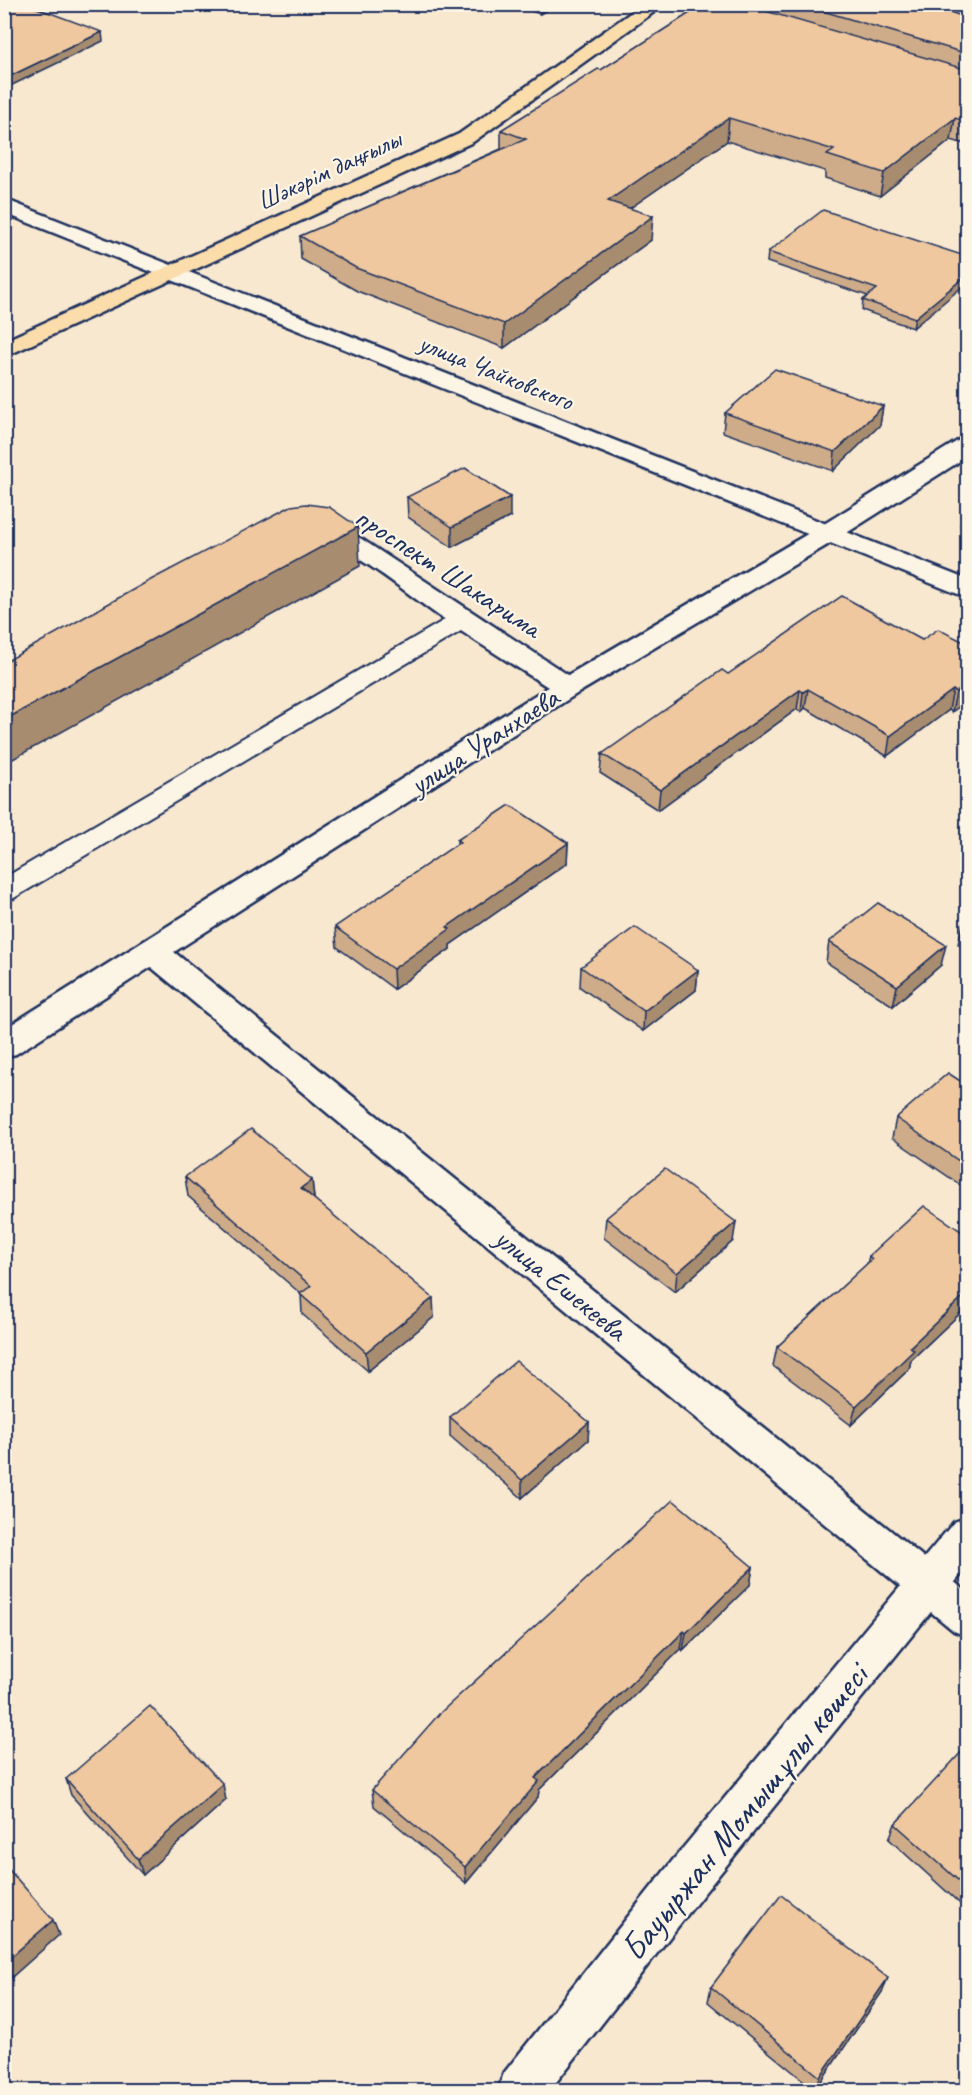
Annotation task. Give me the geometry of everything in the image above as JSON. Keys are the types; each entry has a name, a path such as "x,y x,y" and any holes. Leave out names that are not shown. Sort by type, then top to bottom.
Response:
{"main road":[{"name":"Шәкәрім даңғылы","path":"4,350 466,138 656,4"}],"street":[{"path":"693,4 762,25"},
{"name":"улица Чайковского","path":"4,205 825,535 968,590"},
{"name":"улица Уранхаева","path":"4,1046 568,687 825,535 968,445"},
{"name":"проспект Шакарима","path":"292,531 323,533 341,538 462,620 568,687"},
{"name":"улица Ешекеева","path":"153,952 968,1618"},
{"name":"Бауыржан Момышұлы көшесі","path":"521,2091 689,1876 968,1535"}],"lane":[{"path":"4,891 462,620"}],"building":[{"path":"4,4 26,4 102,32 4,79"},
{"path":"704,4 741,4 968,70 968,122 955,118 884,173 827,155 834,150 729,118 608,201 653,216 504,324 356,268 300,236 526,139 501,130"},
{"path":"799,4 925,4 968,18 968,54"},
{"path":"823,210 968,257 968,274 915,318 863,300 877,289 768,252"},
{"path":"775,369 883,406 835,452 725,413"},
{"path":"465,468 510,497 452,527 407,497"},
{"path":"306,504 329,507 358,527 4,720 4,661 291,506"},
{"path":"842,596 922,640 938,629 968,644 968,684 956,692 953,690 890,736 808,689 803,692 800,690 660,790 602,754 722,670 728,674"},
{"path":"510,805 568,843 447,927 450,929 393,969 335,927 460,842 457,840"},
{"path":"878,903 946,945 897,986 829,942"},
{"path":"635,927 698,970 644,1011 581,967"},
{"path":"948,1073 968,1086 968,1167 896,1118"},
{"path":"251,1129 312,1180 301,1188 433,1298 366,1352 300,1294 311,1286 185,1177"},
{"path":"665,1169 736,1222 677,1273 606,1218"},
{"path":"924,1206 968,1236 968,1292 910,1347 914,1350 856,1406 777,1347 872,1259 869,1256"},
{"path":"516,1361 589,1422 522,1480 450,1417"},
{"path":"673,1500 753,1567 686,1633 684,1631 535,1778 539,1781 465,1867 372,1790 440,1713"},
{"path":"150,1706 223,1784 138,1859 66,1779"},
{"path":"966,1747 968,1748 968,1889 895,1824"},
{"path":"4,1864 53,1920 4,1963"},
{"path":"781,1895 888,1978 820,2077 711,1987"}]}
